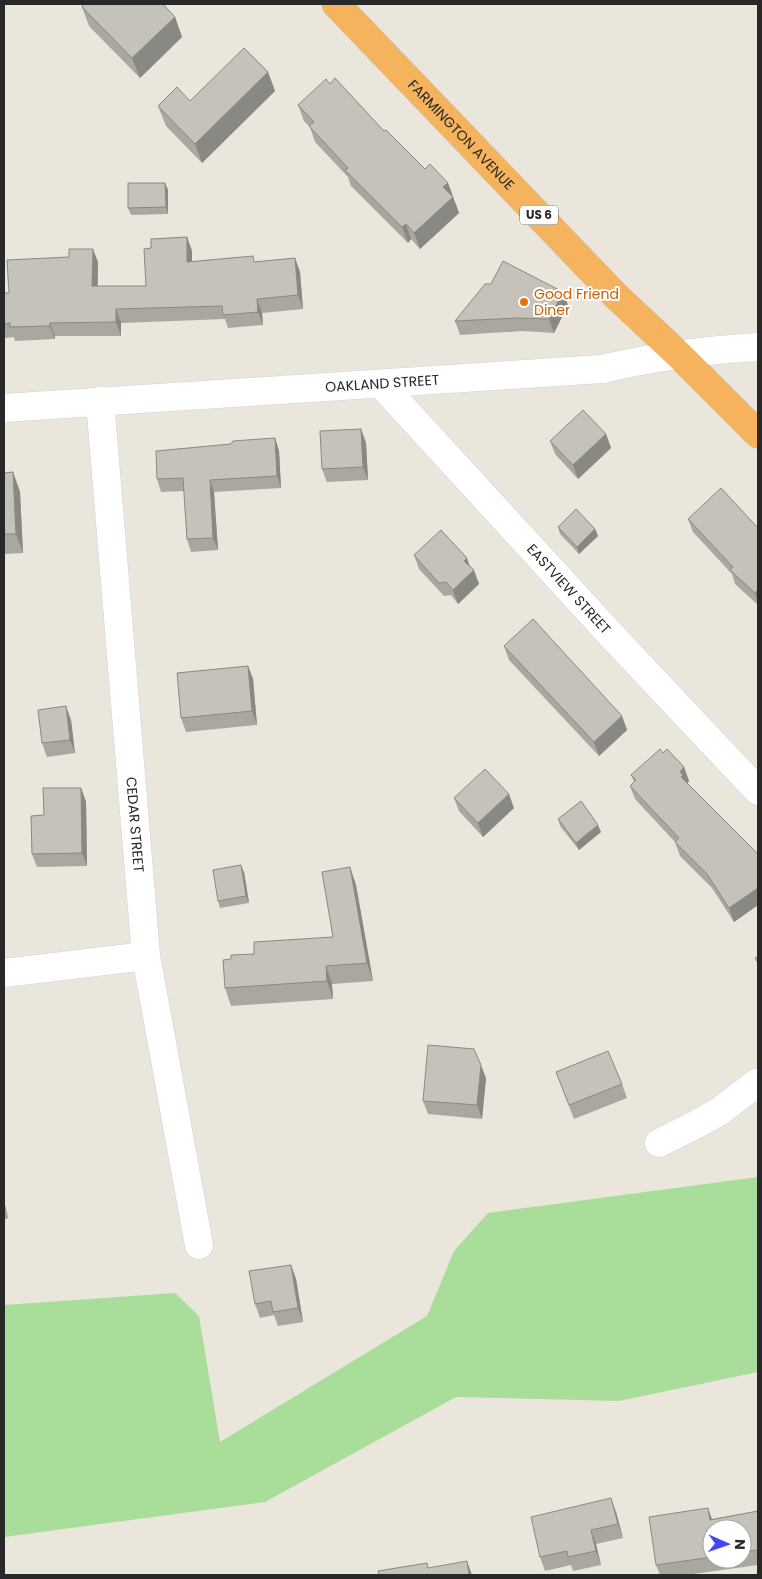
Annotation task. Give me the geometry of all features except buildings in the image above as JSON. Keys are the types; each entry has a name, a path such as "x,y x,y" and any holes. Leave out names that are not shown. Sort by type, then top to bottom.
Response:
{"highway":[{"name":"FARMINGTON AVENUE","path":"336,4 615,295 679,355 758,434"}],"street":[{"name":"OAKLAND STREET","path":"4,408 602,369 636,361 758,347"},
{"name":"EASTVIEW STREET","path":"381,384 612,636 758,791"},
{"name":"CEDAR STREET","path":"100,401 146,956 199,1245"},
{"path":"4,972 146,956"},
{"path":"659,1143 720,1111 758,1082"}],"green space":[{"path":"758,1177 758,1372 619,1401 456,1397 265,1502 4,1537 4,1305 175,1293 199,1316 220,1442 427,1316 454,1251 488,1213"}],"place":[{"name":"Good Friend Diner","path":"524,302"}]}
